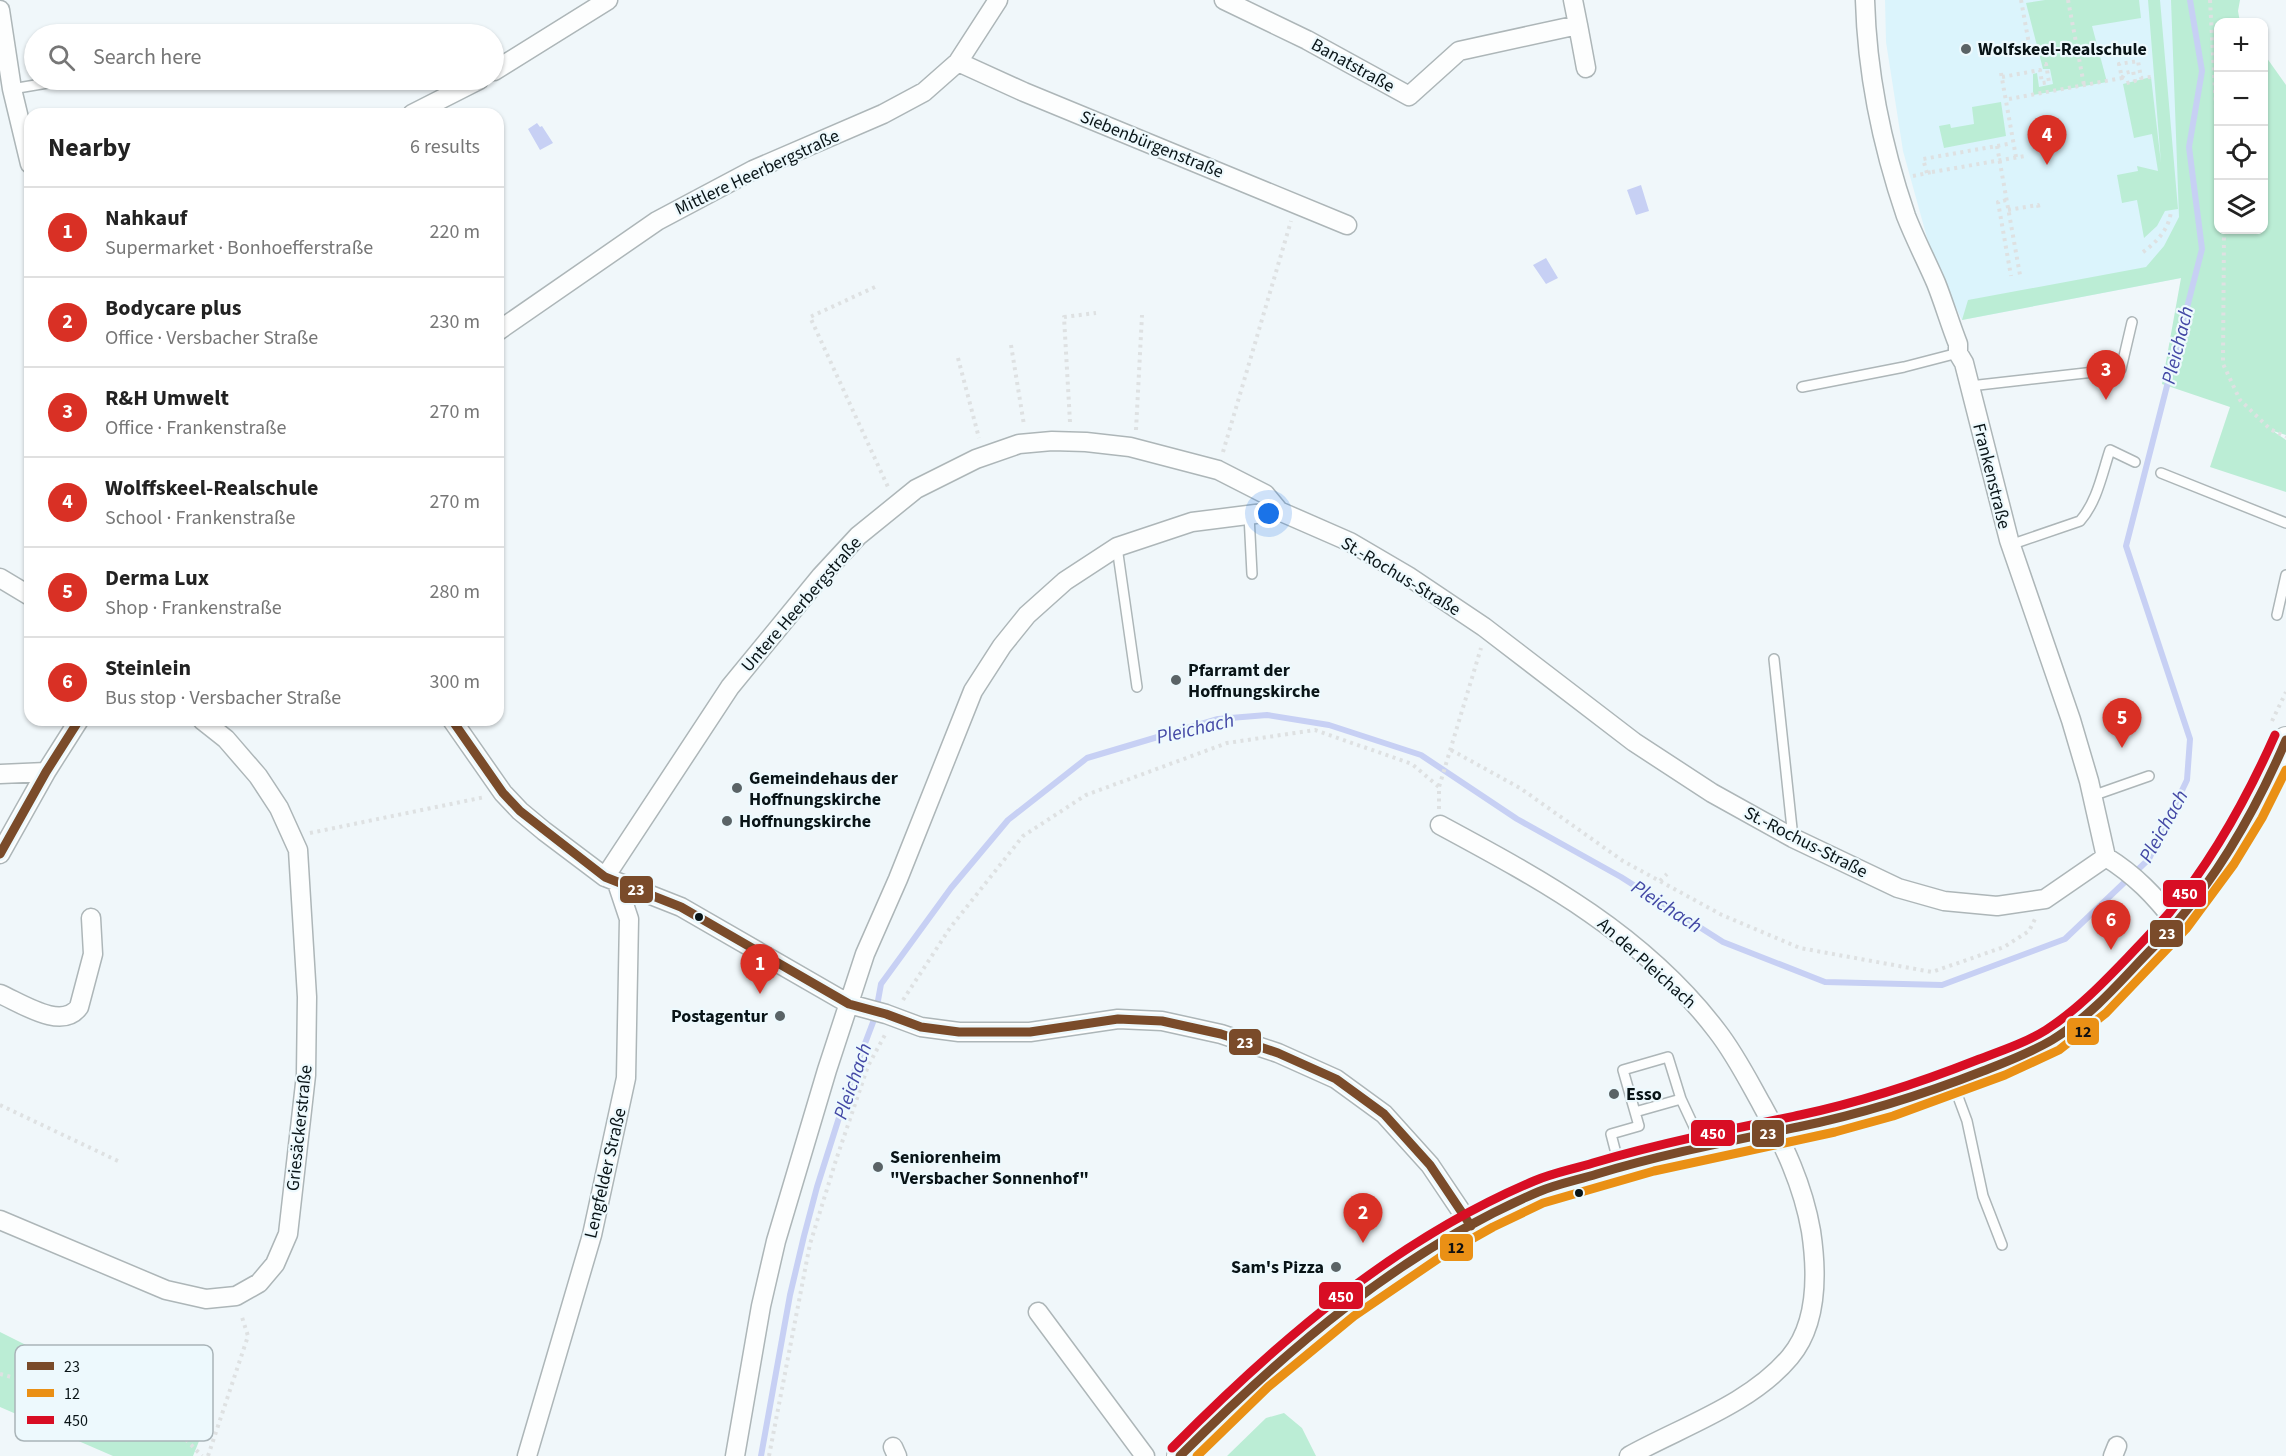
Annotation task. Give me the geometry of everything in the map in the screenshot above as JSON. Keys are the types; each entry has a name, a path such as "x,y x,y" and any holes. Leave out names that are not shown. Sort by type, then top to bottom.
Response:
{"main road":[{"path":"1180,1456 1221,1415 1308,1336 1361,1294 1429,1249 1540,1192 1620,1167 1836,1119 1953,1084 2021,1056 2052,1040 2085,1017 2176,923 2204,887 2242,829 2286,740"}],"street":[{"path":"504,64 608,0"},
{"name":"Mittlere Heerbergstraße","path":"504,327 657,221 753,170 883,114 924,92 958,62 998,0"},
{"name":"Banatstraße","path":"1224,0 1307,40 1409,96 1459,51 1578,25"},
{"path":"1573,0 1586,68"},
{"name":"Frankenstraße","path":"1865,0 1869,56 1881,132 1906,213 1936,284 1958,344 1958,353 1964,363 2010,545 2071,720 2106,857"},
{"path":"0,10 12,89 24,139"},
{"name":"Siebenbürgenstraße","path":"958,62 1024,92 1347,225"},
{"path":"424,108 459,90"},
{"name":"Untere Heerbergstraße","path":"611,880 730,687 821,576 858,536 916,489 984,456 1018,444 1071,441 1135,448 1218,470 1264,494 1279,511"},
{"path":"735,1456 761,1306 776,1241 802,1148 865,954 903,868 973,691 1002,646 1027,615 1065,581 1117,547 1192,522 1279,511"},
{"name":"St.-Rochus-Straße","path":"1279,511 1350,542 1408,576 1484,627 1634,742 1712,793 1793,838 1898,888 1944,901 1997,906 2045,899 2106,857"},
{"path":"0,578 24,592"},
{"path":"0,854 46,772 75,726"},
{"name":"Griesäckerstraße","path":"0,1220 166,1290 206,1299 236,1296 259,1282 275,1264 288,1234 307,1064 304,918 298,850 279,808 258,776 225,739 209,726"},
{"path":"456,726 503,793 544,831 611,880 681,907 849,1004 890,1015 921,1027 959,1032 1030,1032 1118,1019 1162,1021 1221,1034 1278,1053 1336,1078 1384,1114 1430,1165 1471,1226"},
{"path":"0,774 46,772"},
{"name":"An der Pleichach","path":"1440,825 1515,866 1595,915 1640,950 1682,992 1718,1032 1732,1053 1776,1131 1801,1189 1815,1260 1811,1304 1807,1325 1799,1344 1790,1357 1770,1377 1750,1392 1629,1456"},
{"path":"2106,857 2129,871 2153,893 2176,923"},
{"name":"Lengfelder Straße","path":"527,1456 592,1235 626,1078 629,919 611,880"},
{"path":"0,994 50,1016 68,1017 74,1014 79,1007 93,954 91,918"},
{"path":"1038,1312 1145,1456"}],"lane":[{"path":"12,89 24,87"},
{"path":"1970,386 2121,369 2132,322"},
{"path":"1802,387 1904,367 1958,353"},
{"path":"2010,545 2080,521 2088,512 2093,501 2110,450 2135,462"},
{"path":"2161,472 2286,523"},
{"path":"1249,515 1252,574"},
{"path":"1117,547 1137,687"},
{"path":"2277,615 2286,575"},
{"path":"1774,660 1793,838"},
{"path":"2092,796 2149,776"},
{"path":"1620,1167 1611,1134 1639,1126 1623,1070 1668,1057 1681,1099 1703,1147"},
{"path":"1953,1084 1967,1121 1983,1196 2002,1245"},
{"path":"1635,1112 1681,1099"}],"path":[{"path":"2021,0 2031,55"},
{"path":"2068,0 2084,85"},
{"path":"2210,0 2217,126"},
{"path":"2009,99 2084,85 2122,81 2119,64 2138,61 2141,78 2151,77"},
{"path":"2016,157 2001,75 2040,70 2042,83 2049,82 2046,64 2042,65"},
{"path":"1927,173 1923,159 2008,144"},
{"path":"1996,146 2020,275"},
{"path":"1932,172 2025,156"},
{"path":"2006,200 1998,202 2011,276"},
{"path":"2008,210 2038,205 2039,210"},
{"path":"2143,252 2156,243 2171,215 2171,210"},
{"path":"2224,234 2223,364 2240,400 2270,429 2286,437"},
{"path":"1218,470 1287,235"},
{"path":"875,287 810,317 896,504"},
{"path":"1071,441 1064,317 1096,313"},
{"path":"1135,448 1142,315"},
{"path":"1011,345 1024,424"},
{"path":"958,358 984,456"},
{"path":"770,1456 810,1244 868,1066 890,1015 899,1006 950,928 1023,836 1086,795 1227,743 1315,730 1412,764 1439,787 1481,648 1484,627"},
{"path":"1451,750 1520,788 1623,861 1722,915 1800,948 1932,972 2004,947 2029,931 2045,899"},
{"path":"292,837 503,793"},
{"path":"1660,881 1667,874"},
{"path":"0,1105 118,1161"},
{"path":"208,1456 249,1336 236,1296"},
{"path":"0,1374 15,1378"},
{"path":"187,1441 202,1456"}],"shaded area":[{"path":"1885,0 2179,0 2181,278 1962,320 1934,263 1903,151 1886,42"}],"green space":[{"path":"2045,0 2139,0 2141,18 2092,26 2107,82 2033,95 2033,74 2037,73 2039,87 2053,84 2050,69 2043,69 2026,3"},
{"path":"2148,0 2160,0 2178,209 2165,211 2157,226 2144,238 2137,200 2122,203 2117,175 2138,171 2137,166 2158,171 2152,134 2134,138 2123,84 2151,77 2161,163"},
{"path":"2171,0 2240,0 2239,18 2214,18 2214,234 2268,234 2268,60 2286,85 2286,435 2273,431 2286,440 2286,492 2210,467 2230,407 2162,384 2181,278 1962,320 1968,300 2146,267 2164,246 2179,217"},
{"path":"2001,102 2006,136 1944,148 1939,126 1950,124 1951,128 1974,124 1972,107"},
{"path":"0,1332 26,1345 15,1345 15,1414 0,1407"},
{"path":"1284,1413 1302,1428 1316,1456 1227,1456 1266,1418"},
{"path":"78,1441 199,1441 193,1456 113,1456"}],"water":[{"path":"537,123 540,127 542,126 553,143 540,150 528,129"},
{"path":"1641,185 1649,211 1636,215 1627,190"},
{"path":"1546,258 1558,278 1546,284 1533,265"}],"waterway":[{"name":"Pleichach","path":"761,1456 790,1295 804,1236 850,1083 875,1017 881,984 951,888 1008,820 1087,758 1218,719 1267,715 1329,725 1421,755 1517,819 1621,877 1723,942 1825,982 1942,985 2065,939 2149,859 2187,780 2190,739 2126,546 2202,249 2189,147 2202,71 2190,0"}],"transit line":[{"name":"23","path":"0,854 46,772 75,726"},
{"name":"23","path":"456,726 503,793 520,811 605,877 681,907 849,1004 921,1027 959,1032 1030,1032 1118,1019 1162,1021 1221,1034 1278,1053 1336,1079 1384,1114 1430,1165 1471,1226"},
{"name":"450","path":"1172,1448 1254,1369 1340,1296 1433,1233 1483,1205 1556,1173 1696,1137 1823,1110 1890,1091 2004,1050 2046,1030 2079,1005 2099,986 2170,912 2215,849 2253,782 2275,735"},
{"name":"23","path":"1180,1456 1261,1379 1347,1307 1439,1243 1487,1216 1560,1184 1647,1160 1822,1122 1892,1103 2000,1064 2052,1040 2087,1014 2108,994 2194,901 2238,835 2264,788 2286,740"},
{"name":"12","path":"1197,1456 1268,1387 1354,1316 1445,1254 1543,1203 1654,1171 1835,1132 1893,1116 2005,1075 2059,1050 2106,1013 2186,929 2234,864 2262,818 2286,770"}],"place":[{"name":"Wolfskeel-Realschule","path":"1966,49"},
{"name":"Wolffskeel-Realschule","path":"2047,165"},
{"name":"R&H Umwelt","path":"2106,400"},
{"name":"Pfarramt der Hoffnungskirche","path":"1176,680"},
{"name":"Derma Lux","path":"2122,748"},
{"name":"Gemeindehaus der Hoffnungskirche","path":"737,788"},
{"name":"Hoffnungskirche","path":"727,821"},
{"name":"Steinlein","path":"2111,950"},
{"name":"Nahkauf","path":"760,994"},
{"name":"Postagentur","path":"780,1016"},
{"name":"Esso","path":"1614,1094"},
{"name":"Seniorenheim \"Versbacher Sonnenhof\"","path":"878,1167"},
{"name":"Bodycare plus","path":"1363,1243"},
{"name":"Sam's Pizza","path":"1336,1267"}]}
